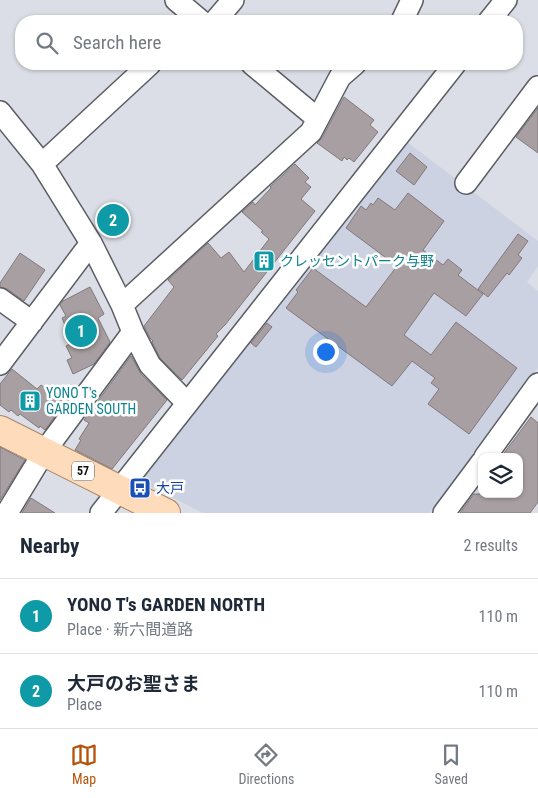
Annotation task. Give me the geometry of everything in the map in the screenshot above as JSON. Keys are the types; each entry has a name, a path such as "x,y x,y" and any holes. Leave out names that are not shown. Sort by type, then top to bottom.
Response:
{"main road":[{"name":"57","path":"0,430 166,513"}],"street":[{"path":"176,0 195,15"},
{"path":"211,15 233,0"},
{"path":"405,15 412,0"},
{"path":"494,15 506,0"},
{"path":"42,164 144,70"},
{"path":"259,70 318,119"},
{"path":"122,305 310,132 340,77 348,70"},
{"path":"101,513 450,70"},
{"path":"466,183 538,87"},
{"path":"0,112 42,164 91,243 122,305 132,332 150,365 187,403"},
{"path":"0,364 91,243"},
{"path":"0,299 32,322"},
{"path":"7,513 44,452 132,332"},
{"path":"488,453 536,392"},
{"path":"444,513 478,467"}],"shaded area":[{"path":"403,139 538,241 538,266 527,282 538,291 538,368 430,513 203,513 136,479"}],"building":[{"path":"344,97 374,120 370,125 378,132 354,162 344,157 342,161 317,143 322,138"},
{"path":"538,108 538,153 516,137"},
{"path":"410,153 427,167 414,185 396,171"},
{"path":"295,164 309,178 305,182 311,187 301,199 315,211 216,334 218,336 182,380 160,358 144,326 174,287 168,280 208,243 221,258 229,252 244,272 269,239 242,212 253,202 255,205 270,187"},
{"path":"408,193 444,221 423,250 443,265 448,259 462,270 458,275 483,294 466,316 434,293 404,335 431,355 456,322 517,368 469,434 428,404 439,389 431,383 435,378 412,361 392,386 286,308 298,292 296,290 313,268 366,307 397,266 346,228 361,206 366,210 378,198 395,210"},
{"path":"518,234 528,241 518,255 522,258 488,297 478,289"},
{"path":"20,253 45,270 24,301 7,289 0,287 0,283"},
{"path":"90,287 104,314 98,318 110,342 94,364 73,374 67,360 72,358 66,346 70,344 64,332 67,330 62,318 66,316 60,305 63,301"},
{"path":"267,323 272,327 256,347 251,343"},
{"path":"131,356 141,374 167,400 112,469 75,450 81,440 79,439 89,423 84,420"},
{"name":"YONO T's GARDEN SOUTH","path":"12,369 37,389 41,385 65,403 45,430 40,426 39,428 20,414 18,416 11,410 9,412 0,405 0,384"},
{"path":"531,417 538,423 538,502 530,513 460,513 474,494 478,494 478,498 523,498 523,453 504,453"},
{"path":"0,447 25,460 0,500"},
{"path":"31,498 55,513 22,513"}],"place":[{"name":"大戸のお聖さま","path":"113,220"},
{"name":"クレッセントパーク与野","path":"264,261"},
{"name":"YONO T's GARDEN NORTH","path":"81,331"},
{"name":"YONO T's GARDEN SOUTH","path":"30,401"},
{"name":"大戸","path":"140,488"}]}
